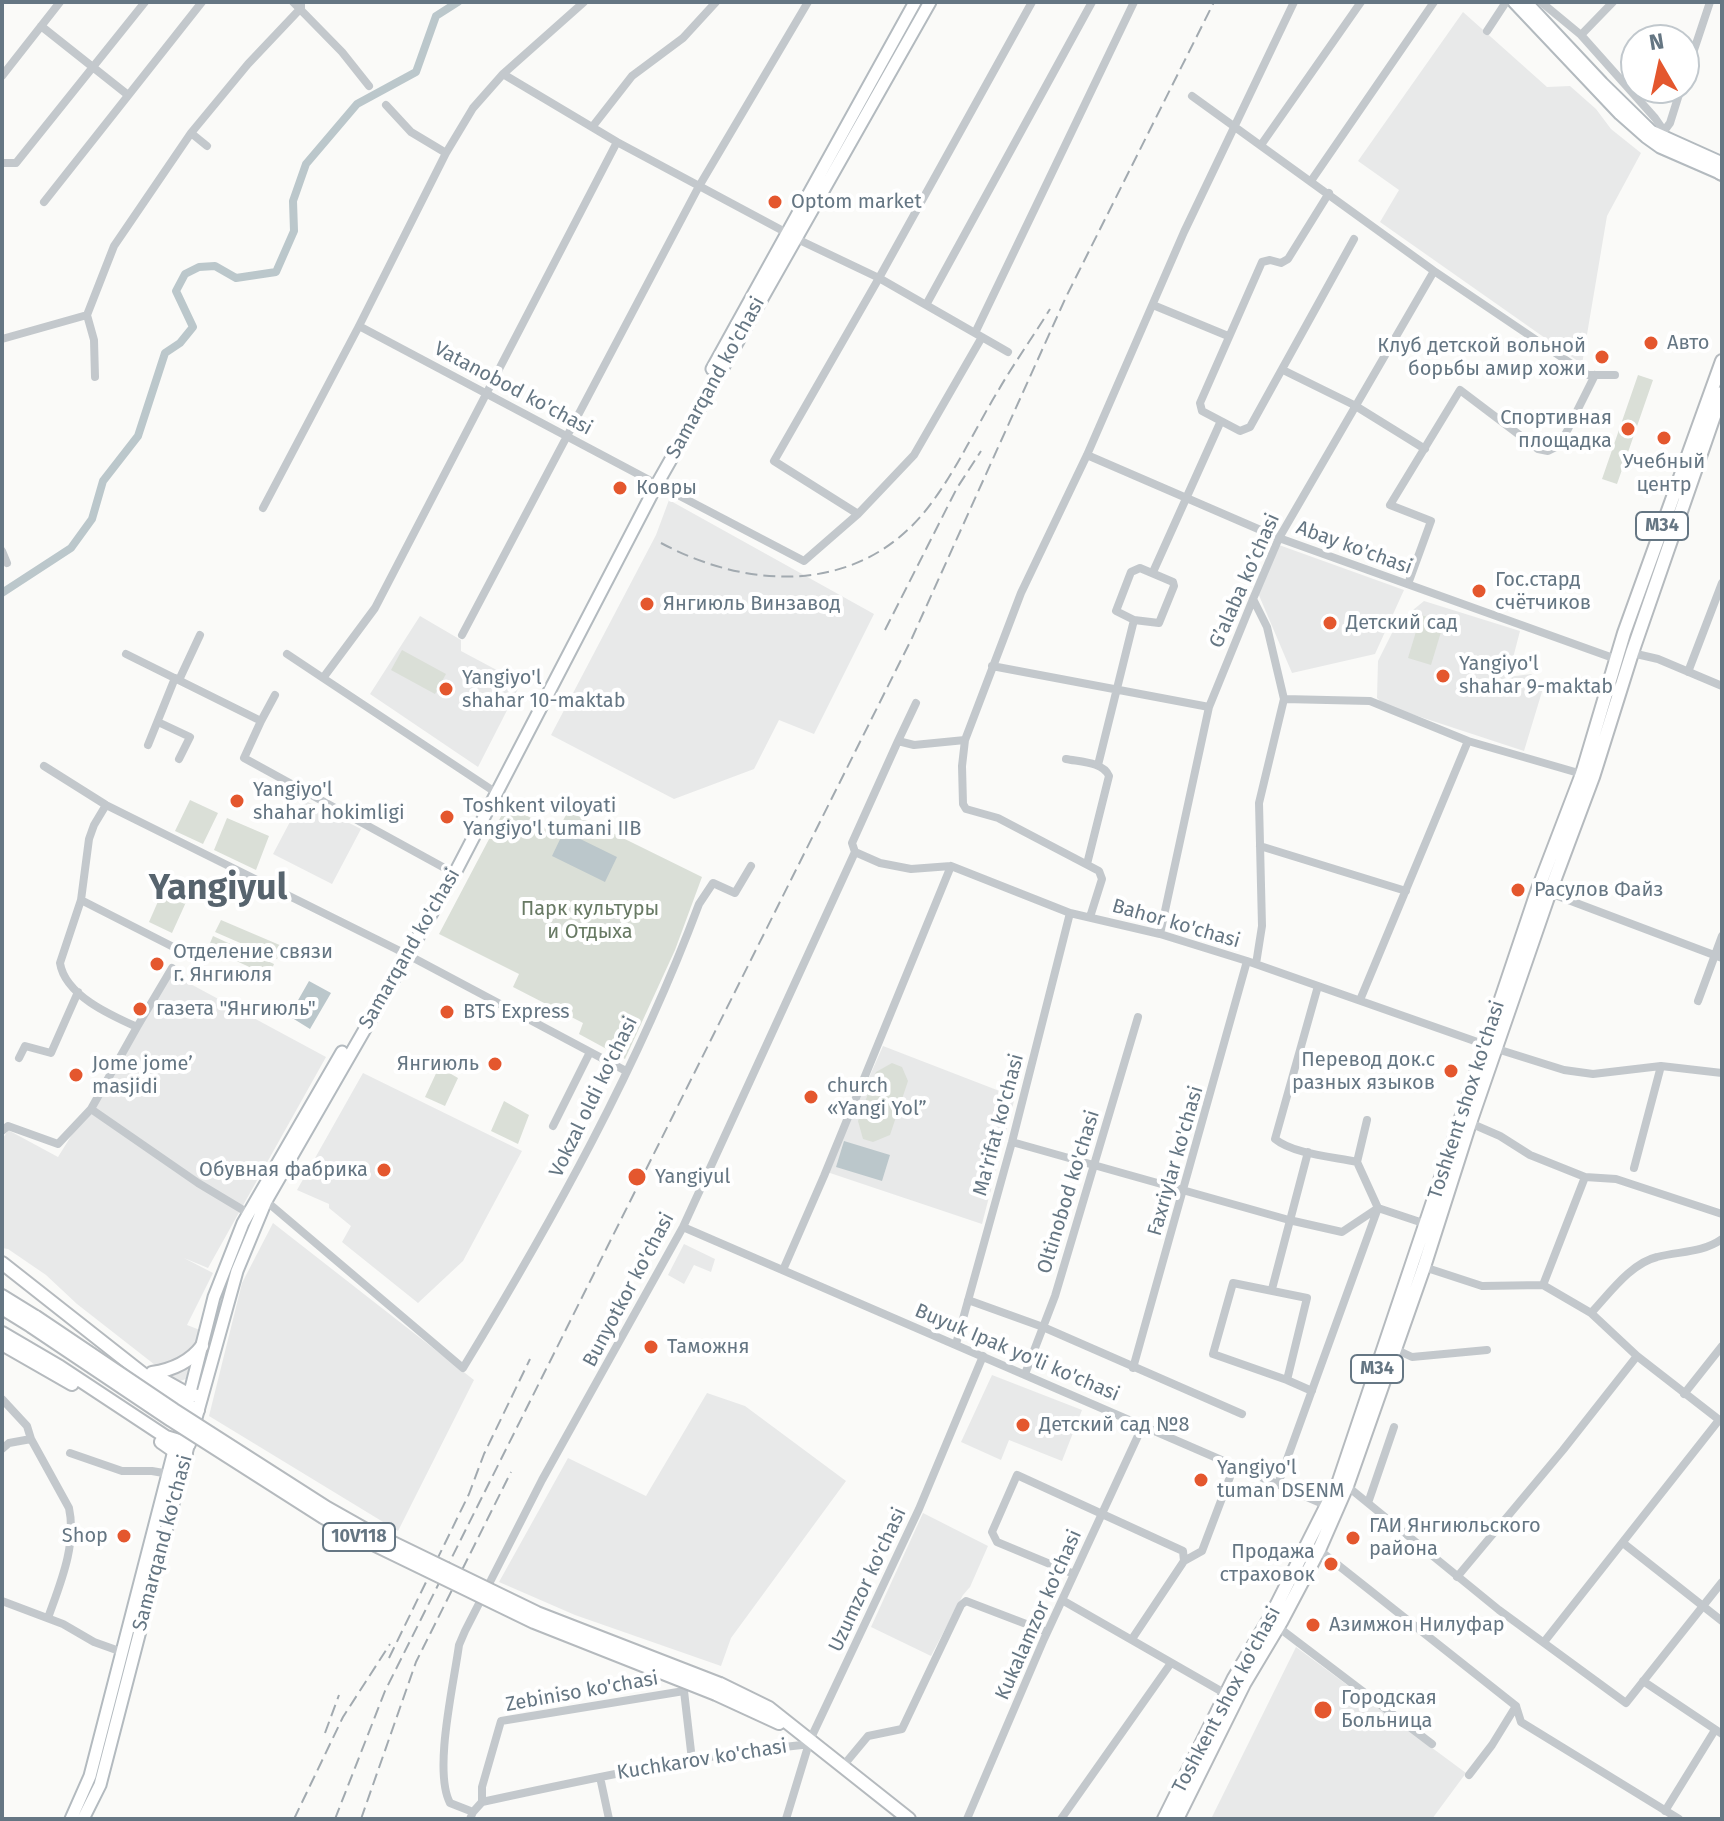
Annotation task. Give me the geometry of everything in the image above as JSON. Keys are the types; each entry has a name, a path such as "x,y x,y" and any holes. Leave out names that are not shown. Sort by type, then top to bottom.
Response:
{"main road":[{"name":"Samarqand ko'chasi","path":"83,1819 100,1785 194,1402 237,1271 266,1201 495,792 654,483 791,236 915,2"},
{"name":"Samarqand ko'chasi","path":"791,236 930,2"},
{"path":"1526,2 1648,134"},
{"path":"1506,3 1612,105 1648,134 1720,167"},
{"name":"Toshkent shox ko'chasi","path":"1177,1819 1244,1684 1319,1550 1426,1224 1491,1047 1722,362"},
{"name":"M34","path":"1624,656 1721,397"},
{"name":"Toshkent shox ko'chasi","path":"1544,891 1593,777 1624,656"},
{"name":"Samarqand ko'chasi","path":"194,1402 202,1346 214,1297 248,1213 405,954 495,792"},
{"name":"Toshkent shox ko'chasi","path":"1164,1819 1226,1694 1347,1486 1424,1267 1491,1047"},
{"path":"2,1260 99,1341 194,1402"},
{"path":"2,1260 28,1274 152,1373 194,1402"},
{"name":"10V118","path":"2,1296 184,1428 361,1538 534,1622 718,1689 810,1740"},
{"name":"10V118","path":"2,1308 34,1321"},
{"path":"2,1333 181,1448"},
{"path":"2,1344 181,1448"},
{"path":"152,1373 176,1367 202,1346"},
{"name":"Samarqand ko'chasi","path":"71,1819 89,1781 122,1652 174,1476"},
{"name":"Kuchkarov ko'chasi","path":"810,1740 909,1819"}],"street":[{"path":"2,76 60,2"},
{"path":"2,163 16,163 145,2"},
{"path":"44,202 202,2"},
{"path":"263,508 446,153 473,108 503,74 584,2"},
{"path":"593,126 632,76 683,38 716,2"},
{"path":"462,635 698,188 808,2"},
{"path":"858,514 774,461 1032,2"},
{"path":"926,305 1092,2"},
{"name":"Vatanobod ko'chasi","path":"359,326 804,561 858,514 914,455 978,335 1134,2"},
{"path":"1090,917 1101,874 998,818 966,809 963,804 962,766 965,740 1021,593 1087,455 1233,127 1294,2"},
{"path":"1261,145 1361,2"},
{"path":"1311,181 1434,2"},
{"path":"1541,2 1581,35 1663,139 1676,104"},
{"path":"1581,35 1613,2"},
{"path":"1700,32 1710,2"},
{"path":"1487,31 1506,3"},
{"path":"95,377 94,340 87,315 114,246 191,133 298,4 369,86"},
{"path":"41,26 128,95"},
{"path":"503,74 698,188 879,278 1008,352"},
{"path":"1192,96 1434,271 1588,375 1615,375"},
{"path":"386,105 411,132 446,153"},
{"path":"191,133 207,146"},
{"path":"323,678 375,608 617,142"},
{"path":"1329,193 1288,259 1281,263 1270,260 1262,262 1200,403 1202,411 1240,431 1250,427 1354,239"},
{"name":"G’alaba ko’chasi","path":"1160,934 1209,707 1253,599 1279,538 1434,271"},
{"path":"1153,305 1228,336"},
{"path":"2,339 87,315"},
{"path":"1283,370 1354,405 1425,449"},
{"path":"1408,584 1431,521 1390,505 1460,390 1538,449 1548,451 1560,445 1595,375"},
{"path":"1153,572 1220,423"},
{"name":"Abay ko'chasi","path":"1087,455 1279,538 1624,656 1658,659 1722,686"},
{"path":"2,551 7,563"},
{"path":"1140,568 1173,582 1162,619 1154,624 1134,620 1119,614 1116,607 1131,572 1140,568"},
{"path":"1688,672 1722,583"},
{"path":"1253,599 1267,627 1284,699 1370,701 1468,741 1582,774"},
{"path":"1098,765 1134,620"},
{"path":"148,745 200,635"},
{"path":"126,654 261,721"},
{"path":"287,654 495,792"},
{"path":"992,666 1209,707"},
{"path":"275,695 244,758 450,871"},
{"name":"Faxriylar ko'chasi","path":"1133,1368 1262,926 1259,803 1284,699"},
{"name":"Bunyotkor ko'chasi","path":"471,1816 450,1803 444,1788 443,1760 459,1645 542,1480 683,1227 855,852 852,843 916,703"},
{"path":"158,722 190,737 179,759"},
{"path":"898,741 914,745 965,740"},
{"path":"1360,1000 1468,741"},
{"path":"1066,759 1098,765 1109,776 1087,864"},
{"path":"44,766 106,805 405,954 626,1071"},
{"path":"106,805 89,839 81,900 60,963 63,973 78,992 103,1012 137,1027"},
{"path":"1260,846 1406,891"},
{"name":"Bahor ko'chasi","path":"855,852 880,863 911,869 951,866 1070,913 1160,934 1564,1070 1593,1074 1661,1066 1722,1073"},
{"name":"Vokzal oldi ko'chasi","path":"266,1201 463,1368 532,1254 626,1071 699,904 713,883 735,893 751,866"},
{"path":"783,1270 951,866"},
{"path":"1544,891 1718,957"},
{"path":"81,900 191,956"},
{"name":"Ma'rifat ko'chasi","path":"956,1344 1012,1142 1070,913"},
{"path":"1698,1001 1718,957 1722,936"},
{"path":"2,1131 8,1126 58,1144 91,1109 172,968"},
{"path":"1318,986 1275,1139 1308,1152 1357,1162"},
{"path":"19,1058 25,1046 51,1053 78,992"},
{"name":"Oltinobod ko'chasi","path":"1025,1374 1043,1327 1138,1017"},
{"path":"553,1126 590,1052"},
{"path":"1634,1168 1661,1066"},
{"path":"91,1109 186,1176 248,1213"},
{"path":"1278,1484 1378,1208 1357,1162 1367,1120"},
{"path":"1470,1123 1500,1136 1530,1155 1585,1177 1616,1179 1722,1214"},
{"path":"1012,1142 1185,1192 1342,1232 1378,1208"},
{"path":"1272,1289 1308,1152"},
{"path":"1543,1285 1585,1177"},
{"path":"1378,1208 1426,1224"},
{"name":"Buyuk Ipak yo'li ko'chasi","path":"683,1227 1333,1508"},
{"path":"1591,1313 1629,1273 1653,1257 1703,1249 1722,1240"},
{"path":"1424,1267 1482,1286 1543,1285 1591,1313 1637,1356 1720,1421 1544,1642"},
{"path":"1287,1380 1307,1298 1233,1283 1213,1354 1312,1391"},
{"path":"968,1300 1043,1327 1242,1414"},
{"path":"1684,1394 1722,1346"},
{"path":"1395,1349 1412,1357 1487,1350"},
{"name":"Uzumzor ko'chasi","path":"786,1819 810,1740 919,1509 983,1356"},
{"path":"1457,1577 1637,1356"},
{"path":"2,1399 27,1426 72,1519 70,1546 48,1618"},
{"name":"Kukalamzor ko'chasi","path":"967,1819 1047,1632 1143,1425"},
{"path":"1368,1503 1394,1427"},
{"path":"2,1449 9,1443 31,1439"},
{"path":"70,1453 122,1471 152,1471 174,1476"},
{"path":"1074,1574 997,1542 992,1532 1017,1475 1183,1551 1184,1561"},
{"path":"1132,1639 1184,1561 1202,1551 1230,1477"},
{"path":"1347,1486 1457,1577 1626,1703 1722,1582"},
{"path":"1623,1543 1722,1621"},
{"path":"1319,1550 1516,1706 1521,1722 1679,1819"},
{"path":"1062,1600 1226,1694"},
{"path":"2,1601 122,1652"},
{"path":"843,1766 868,1736 902,1729 961,1605 966,1601 1047,1632"},
{"path":"1278,1627 1432,1744"},
{"path":"1061,1819 1171,1663"},
{"path":"1643,1681 1719,1732 1665,1811"},
{"name":"Zebiniso ko'chasi","path":"482,1802 482,1787 501,1721 684,1691 692,1760"},
{"path":"1469,1775 1516,1706"},
{"name":"Kuchkarov ko'chasi","path":"482,1802 741,1751 802,1745 810,1740"},
{"path":"600,1777 609,1819"},
{"path":"471,1816 482,1802"}],"shaded area":[{"path":"1463,12 1547,87 1570,86 1596,109 1611,129 1641,153 1607,216 1582,364 1380,222 1399,190 1358,161"},
{"path":"669,500 874,614 814,734 779,720 754,769 674,799 551,735 656,535"},
{"name":"Детский сад","path":"1279,545 1404,590 1375,654 1292,673 1258,593"},
{"name":"Yangiyo'l shahar 9-maktab","path":"1424,601 1520,631 1508,677 1531,674 1544,685 1524,751 1384,705 1377,698 1378,661 1397,623"},
{"name":"Yangiyo'l shahar 10-maktab","path":"420,616 461,640 461,651 521,683 478,767 370,694"},
{"path":"302,799 361,829 332,884 273,854"},
{"path":"564,831 617,857 605,882 552,856"},
{"path":"172,974 326,1057 208,1268 184,1258 213,1273 187,1325 200,1330 186,1379 180,1381 77,1304 46,1275 2,1248 2,1140 8,1130 58,1157"},
{"path":"309,981 331,993 310,1029 289,1016"},
{"path":"883,1046 1015,1097 982,1224 827,1172"},
{"path":"363,1073 522,1151 463,1261 418,1303 342,1242 351,1226 329,1208 329,1204 297,1190"},
{"path":"844,1141 890,1155 882,1181 836,1167"},
{"path":"273,1223 474,1380 398,1531 209,1416 242,1283"},
{"path":"684,1244 715,1259 711,1272 694,1265 684,1284 668,1275"},
{"name":"Детский сад №8","path":"992,1375 1082,1410 1062,1461 1009,1440 1001,1460 961,1442"},
{"path":"707,1393 745,1406 846,1481 731,1638 721,1666 575,1615 499,1582 568,1458 646,1496"},
{"path":"923,1513 988,1546 970,1587 931,1656 871,1627"},
{"name":"Городская Больница","path":"1296,1647 1466,1773 1432,1819 1211,1819"}],"green space":[{"name":"Спортивная площадка","path":"1638,375 1653,380 1617,484 1602,479"},
{"path":"1421,615 1444,622 1431,665 1408,658"},
{"path":"402,650 446,674 435,694 391,670"},
{"path":"190,800 218,813 203,844 175,831"},
{"name":"Парк культуры и Отдыха","path":"507,805 557,832 568,811 702,877 675,950 625,1059 579,1034 583,1023 513,987 519,974 439,934"},
{"path":"227,818 269,836 256,870 214,850"},
{"path":"163,890 187,900 172,933 149,922"},
{"path":"221,920 282,946 277,959 215,932"},
{"path":"213,936 274,964 269,976 208,948"},
{"path":"892,1063 902,1067 908,1081 890,1135 873,1142 863,1139 858,1121 876,1072"},
{"path":"439,1067 458,1078 445,1106 425,1097"},
{"path":"504,1101 529,1115 518,1144 491,1131"}],"waterway":[{"path":"2,593 71,548 92,519 103,481 138,436 165,353 180,343 193,327 176,291 185,274 199,267 215,266 236,278 276,272 294,231 293,201 306,164 357,104 416,72 436,16 458,2"}],"railway":[{"path":"335,1819 385,1691 912,638 1066,297 1214,2"},
{"path":"661,543 728,569 763,575 798,576 832,571 864,560 895,541 933,501 1050,309"},
{"path":"885,630 957,488 981,451"},
{"path":"389,1658 469,1494 484,1454 530,1359"},
{"path":"361,1819 416,1662 511,1472"},
{"path":"294,1819 343,1717 390,1644"},
{"path":"325,1733 339,1695"}],"place":[{"name":"Optom market","path":"775,202"},
{"name":"Авто","path":"1651,343"},
{"name":"Клуб детской вольной борьбы амир хожи","path":"1602,357"},
{"name":"Спортивная площадка","path":"1628,429"},
{"name":"Учебный центр","path":"1664,438"},
{"name":"Ковры","path":"620,488"},
{"name":"Гос.стард счётчиков","path":"1479,591"},
{"name":"Янгиюль Винзавод","path":"647,604"},
{"name":"Детский сад","path":"1330,623"},
{"name":"Yangiyo'l shahar 9-maktab","path":"1443,676"},
{"name":"Yangiyo'l shahar 10-maktab","path":"446,689"},
{"name":"Yangiyo'l shahar hokimligi","path":"237,801"},
{"name":"Toshkent viloyati Yangiyo'l tumani IIB","path":"447,817"},
{"name":"Расулов Файз","path":"1518,890"},
{"name":"Отделение связи г. Янгиюля","path":"157,964"},
{"name":"газета \"Янгиюль\"","path":"140,1009"},
{"name":"BTS Express","path":"447,1012"},
{"name":"Янгиюль","path":"495,1064"},
{"name":"Перевод док.с разных языков","path":"1451,1071"},
{"name":"Jome jome’ masjidi","path":"76,1075"},
{"name":"church «Yangi Yol”","path":"811,1097"},
{"name":"Обувная фабрика","path":"384,1170"},
{"name":"Yangiyul","path":"637,1177"},
{"name":"Таможня","path":"651,1347"},
{"name":"Детский сад №8","path":"1023,1425"},
{"name":"Yangiyo'l tuman DSENM","path":"1201,1480"},
{"name":"Shop","path":"124,1536"},
{"name":"ГАИ Янгиюльского района","path":"1353,1538"},
{"name":"Продажа страховок","path":"1331,1564"},
{"name":"Азимжон Нилуфар","path":"1313,1625"},
{"name":"Городская Больница","path":"1323,1710"}],"district":[{"name":"Yangiyul","path":"218,889"}]}
